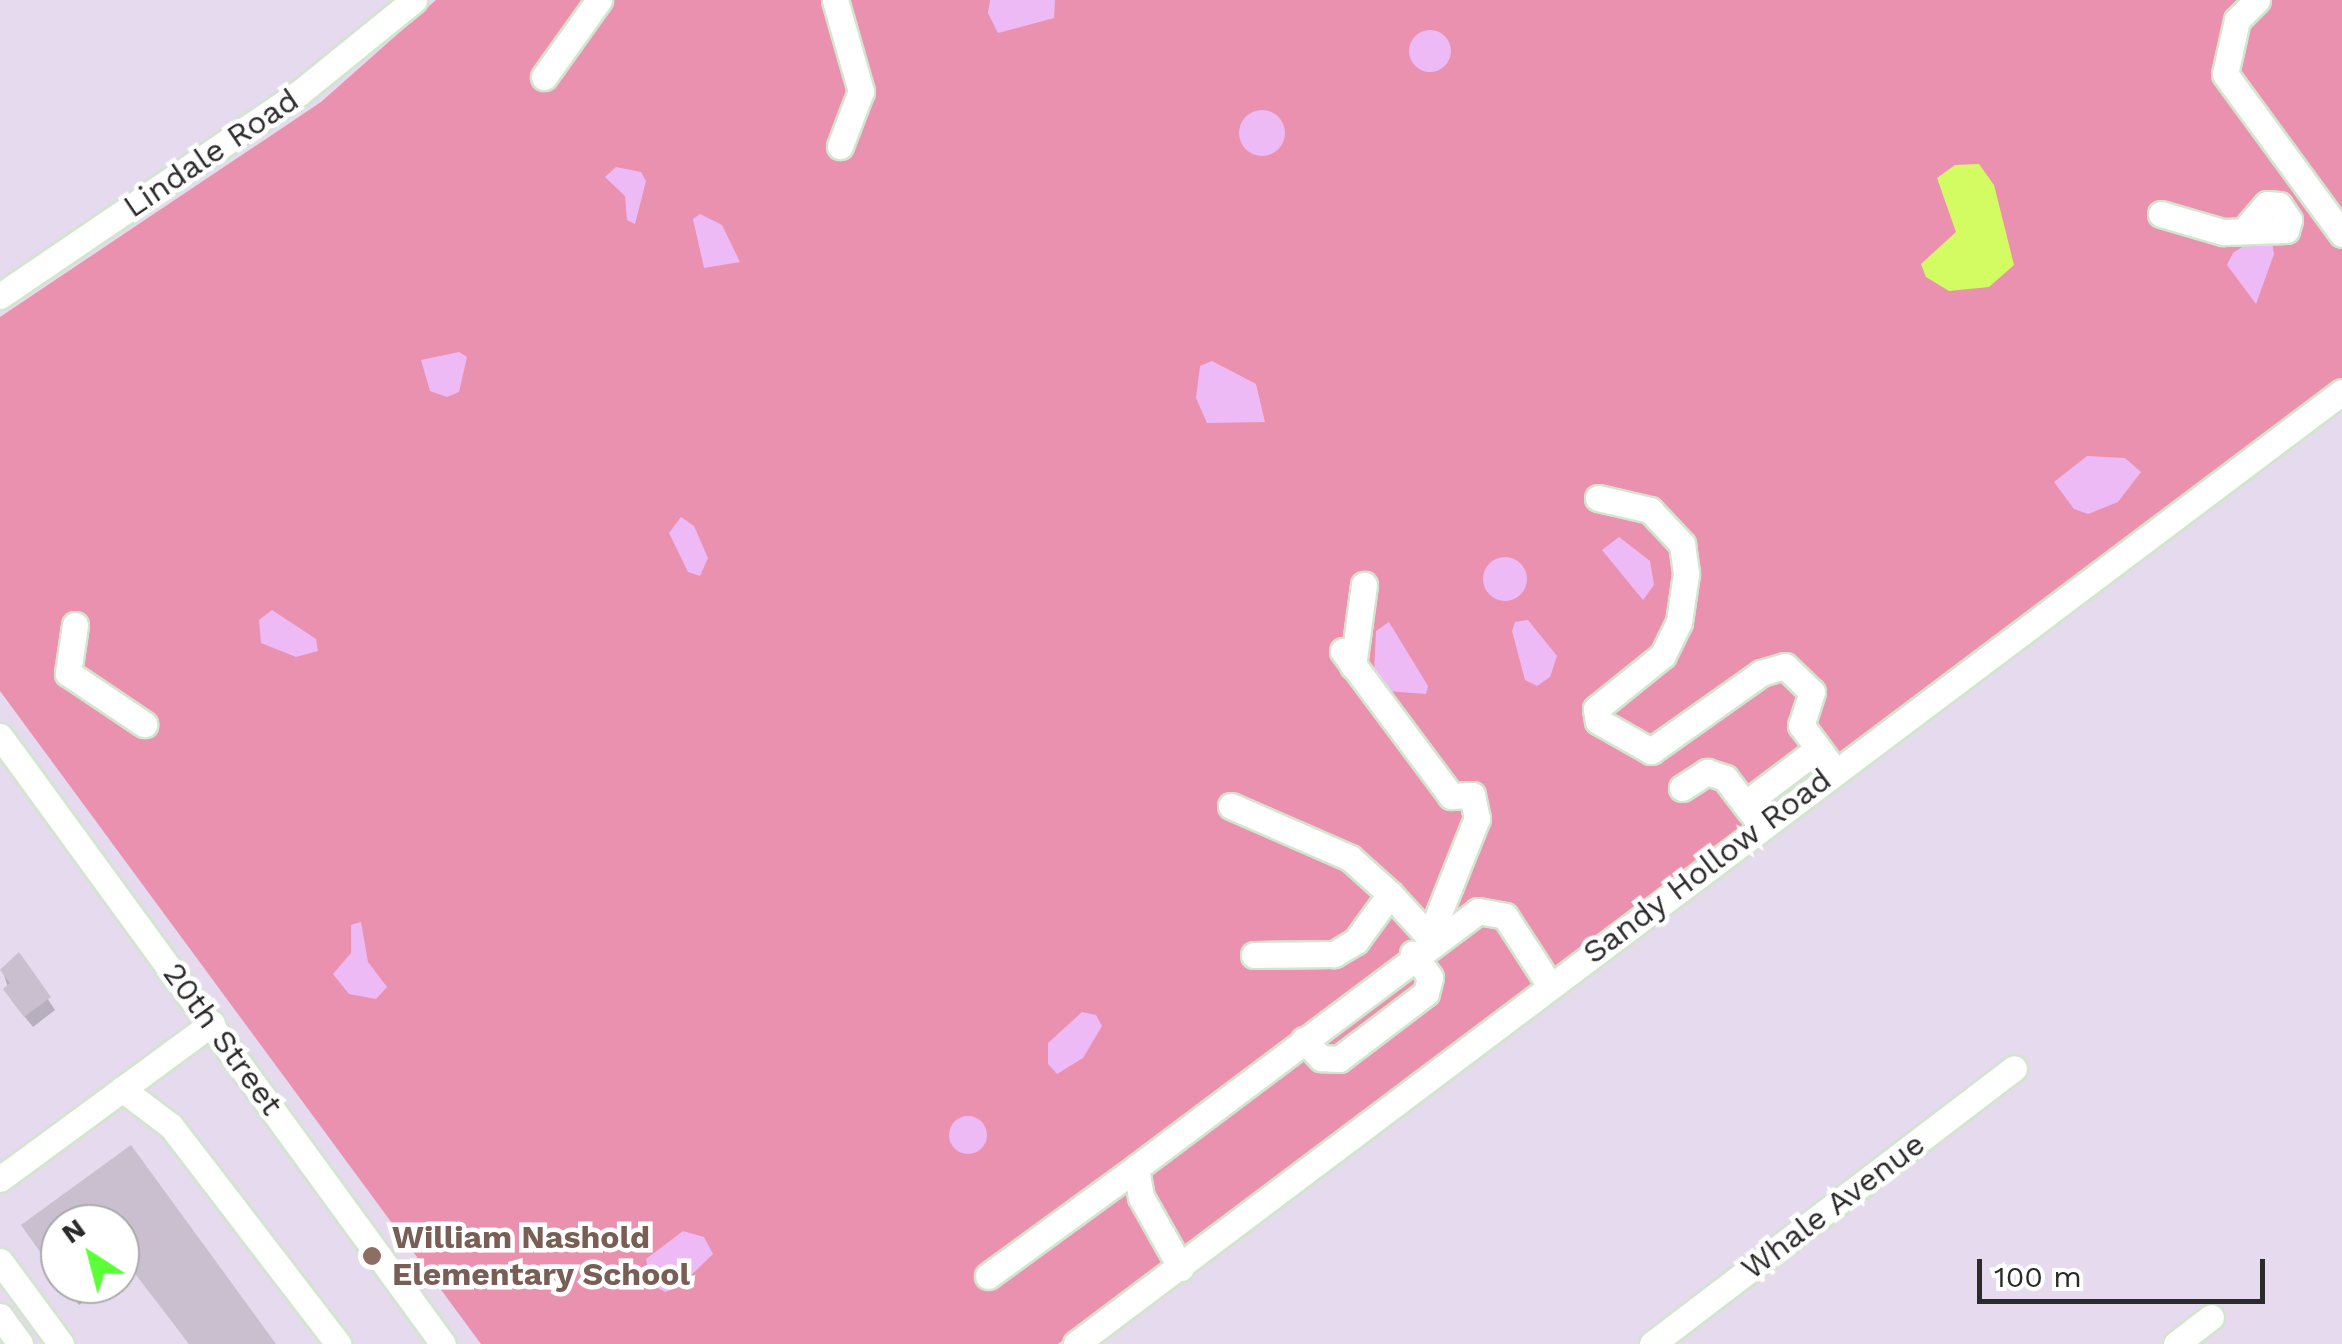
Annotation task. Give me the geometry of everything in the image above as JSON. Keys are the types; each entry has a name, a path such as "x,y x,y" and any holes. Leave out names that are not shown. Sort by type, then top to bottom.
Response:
{"street":[{"name":"Lindale Road","path":"0,296 298,93 414,0"},
{"path":"544,77 599,0"},
{"path":"835,0 860,91 840,146"},
{"path":"2257,0 2237,20 2226,48 2225,74 2342,234"},
{"path":"2161,214 2223,232 2286,230 2289,220 2279,205 2267,204 2248,226"},
{"name":"Sandy Hollow Road","path":"1076,1344 1109,1334 1181,1268 1549,984 2342,392"},
{"path":"1598,498 1650,510 1682,544 1686,574 1678,622 1662,656 1596,709 1598,722 1651,751 1780,665 1800,675 1812,692 1801,725 1834,771"},
{"path":"1364,585 1348,658 1451,796 1472,796 1477,818 1425,944"},
{"path":"76,625 68,673 144,724"},
{"name":"20th Street","path":"0,736 442,1344"},
{"path":"1745,804 1818,749"},
{"path":"1682,788 1706,772 1725,778 1762,826"},
{"path":"1231,806 1350,858 1390,894 1425,944 1430,977 1426,992 1339,1059 1321,1058 1304,1040"},
{"path":"1254,955 1334,954 1356,941 1390,894"},
{"path":"988,1276 1136,1168 1425,944 1478,911 1504,916 1549,984"},
{"path":"0,1180 212,1023"},
{"name":"Whale Avenue","path":"1652,1344 2014,1068"},
{"path":"122,1089 171,1126 338,1344"},
{"path":"1136,1168 1141,1197 1181,1268"},
{"path":"0,1261 62,1344"},
{"path":"0,1316 20,1344"},
{"path":"2176,1344 2210,1318"}],"shaded area":[{"path":"436,0 2342,0 2342,379 1058,1344 481,1344 0,691 0,317 321,102"},
{"path":"1979,164 1994,185 2014,265 1989,287 1949,291 1926,277 1921,264 1956,232 1937,178 1955,165"}],"sand":[{"path":"990,0 1055,0 1054,18 998,33 988,13"},
{"path":"1430,30 1445,36 1451,51 1445,66 1430,72 1415,66 1409,51 1415,36"},
{"path":"1262,110 1278,117 1285,133 1278,149 1262,156 1246,149 1239,133 1246,117"},
{"path":"616,167 641,172 646,181 635,224 627,220 625,196 605,177"},
{"path":"700,214 722,225 740,262 704,268 693,219"},
{"path":"2257,237 2272,242 2274,254 2256,304 2227,265 2233,253"},
{"path":"459,352 467,357 459,392 447,397 430,391 421,360"},
{"path":"1212,361 1256,384 1265,422 1207,423 1196,398 1200,366"},
{"path":"2087,456 2125,458 2141,472 2118,502 2088,514 2074,509 2054,482"},
{"path":"681,517 694,526 708,558 700,576 688,572 669,533"},
{"path":"1619,537 1650,561 1654,585 1643,600 1602,550"},
{"path":"1505,557 1520,564 1527,579 1520,594 1505,601 1490,594 1483,579 1490,564"},
{"path":"272,610 316,639 318,651 296,657 261,643 259,620"},
{"path":"1528,620 1557,656 1550,677 1537,686 1525,680 1512,631 1515,622"},
{"path":"1389,622 1428,686 1426,694 1387,691 1374,675 1376,631"},
{"path":"361,922 368,962 387,987 376,999 349,994 333,974 351,953 351,925"},
{"path":"1082,1012 1096,1015 1102,1026 1083,1058 1057,1074 1048,1064 1048,1043"},
{"path":"968,1116 981,1122 987,1135 981,1148 968,1154 955,1148 949,1135 955,1122"},
{"path":"683,1231 704,1237 713,1254 679,1287 665,1292 651,1284 646,1259"}],"building":[{"path":"19,952 51,997 24,1017 3,989 10,983 0,970"},
{"path":"131,1145 276,1344 189,1344 140,1280 140,1204 50,1204"},
{"path":"40,1211 40,1252 21,1225"}],"place":[{"name":"William Nashold Elementary School","path":"372,1256"}]}
